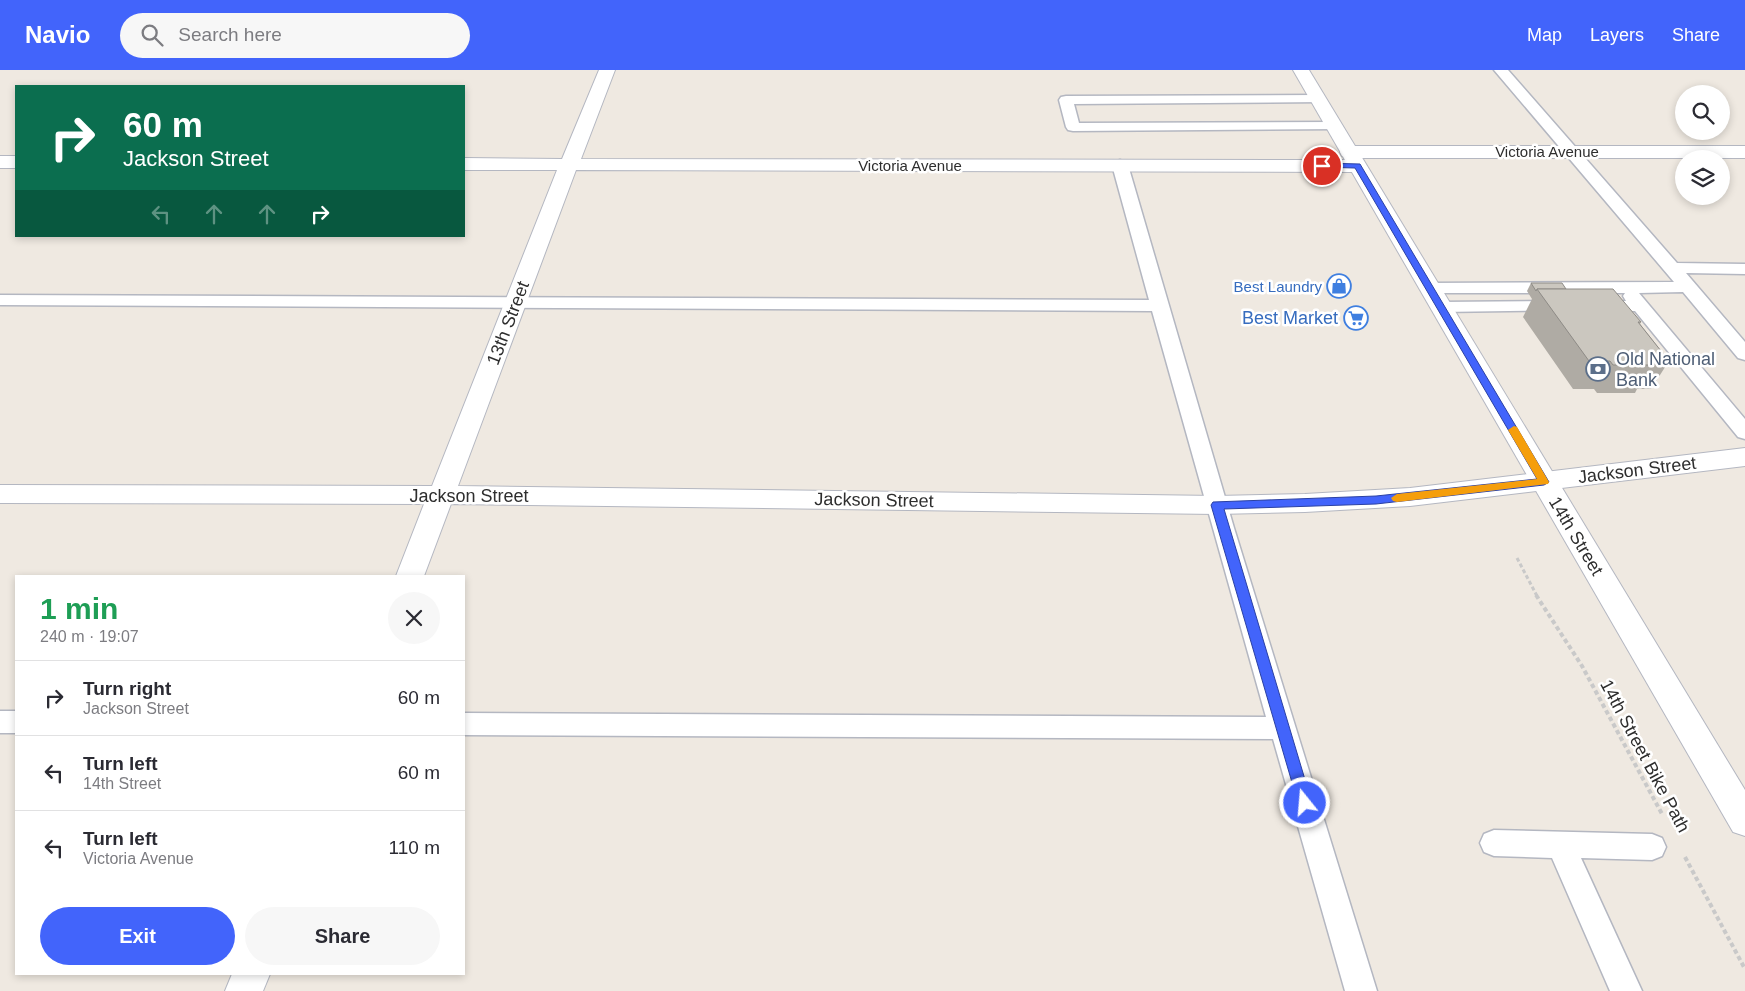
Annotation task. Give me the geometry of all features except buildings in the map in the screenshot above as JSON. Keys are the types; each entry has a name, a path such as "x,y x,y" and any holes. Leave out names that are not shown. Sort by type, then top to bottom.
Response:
{"street":[{"name":"13th Street","path":"410,575 569,164 608,70"},
{"name":"14th Street","path":"1301,70 1745,821"},
{"name":"Victoria Avenue","path":"465,164 1120,165 1569,151 1745,152"},
{"path":"0,162 15,162"},
{"name":"Jackson Street","path":"0,494 442,495 1217,505 1376,500 1544,482 1745,457"},
{"path":"244,991 251,975"}],"lane":[{"path":"1501,70 1569,151 1674,268 1745,354"},
{"path":"1318,99 1066,100 1073,127 1334,126"},
{"path":"1120,165 1282,728 1361,991"},
{"path":"1674,268 1745,268"},
{"path":"1435,298 1633,297 1689,287"},
{"path":"1435,298 1633,297"},
{"path":"1633,297 1745,432"},
{"path":"0,300 1161,306"},
{"path":"0,722 15,722"},
{"path":"465,724 1282,728"},
{"path":"1494,843 1666,847"},
{"path":"1561,845 1626,991"}],"path":[{"name":"14th Street Bike Path","path":"1517,558 1540,601 1582,666 1666,822"},
{"name":"14th Street Bike Path","path":"1666,847 1745,969"}],"slow traffic":[{"path":"1397,498 1544,482 1514,430"}],"place":[{"name":"Best Laundry","path":"1339,286"},
{"name":"Best Market","path":"1356,318"},
{"name":"Old National Bank","path":"1598,369"}],"route":[{"path":"1305,803 1217,505 1376,500 1544,482 1357,166 1322,166"}]}
